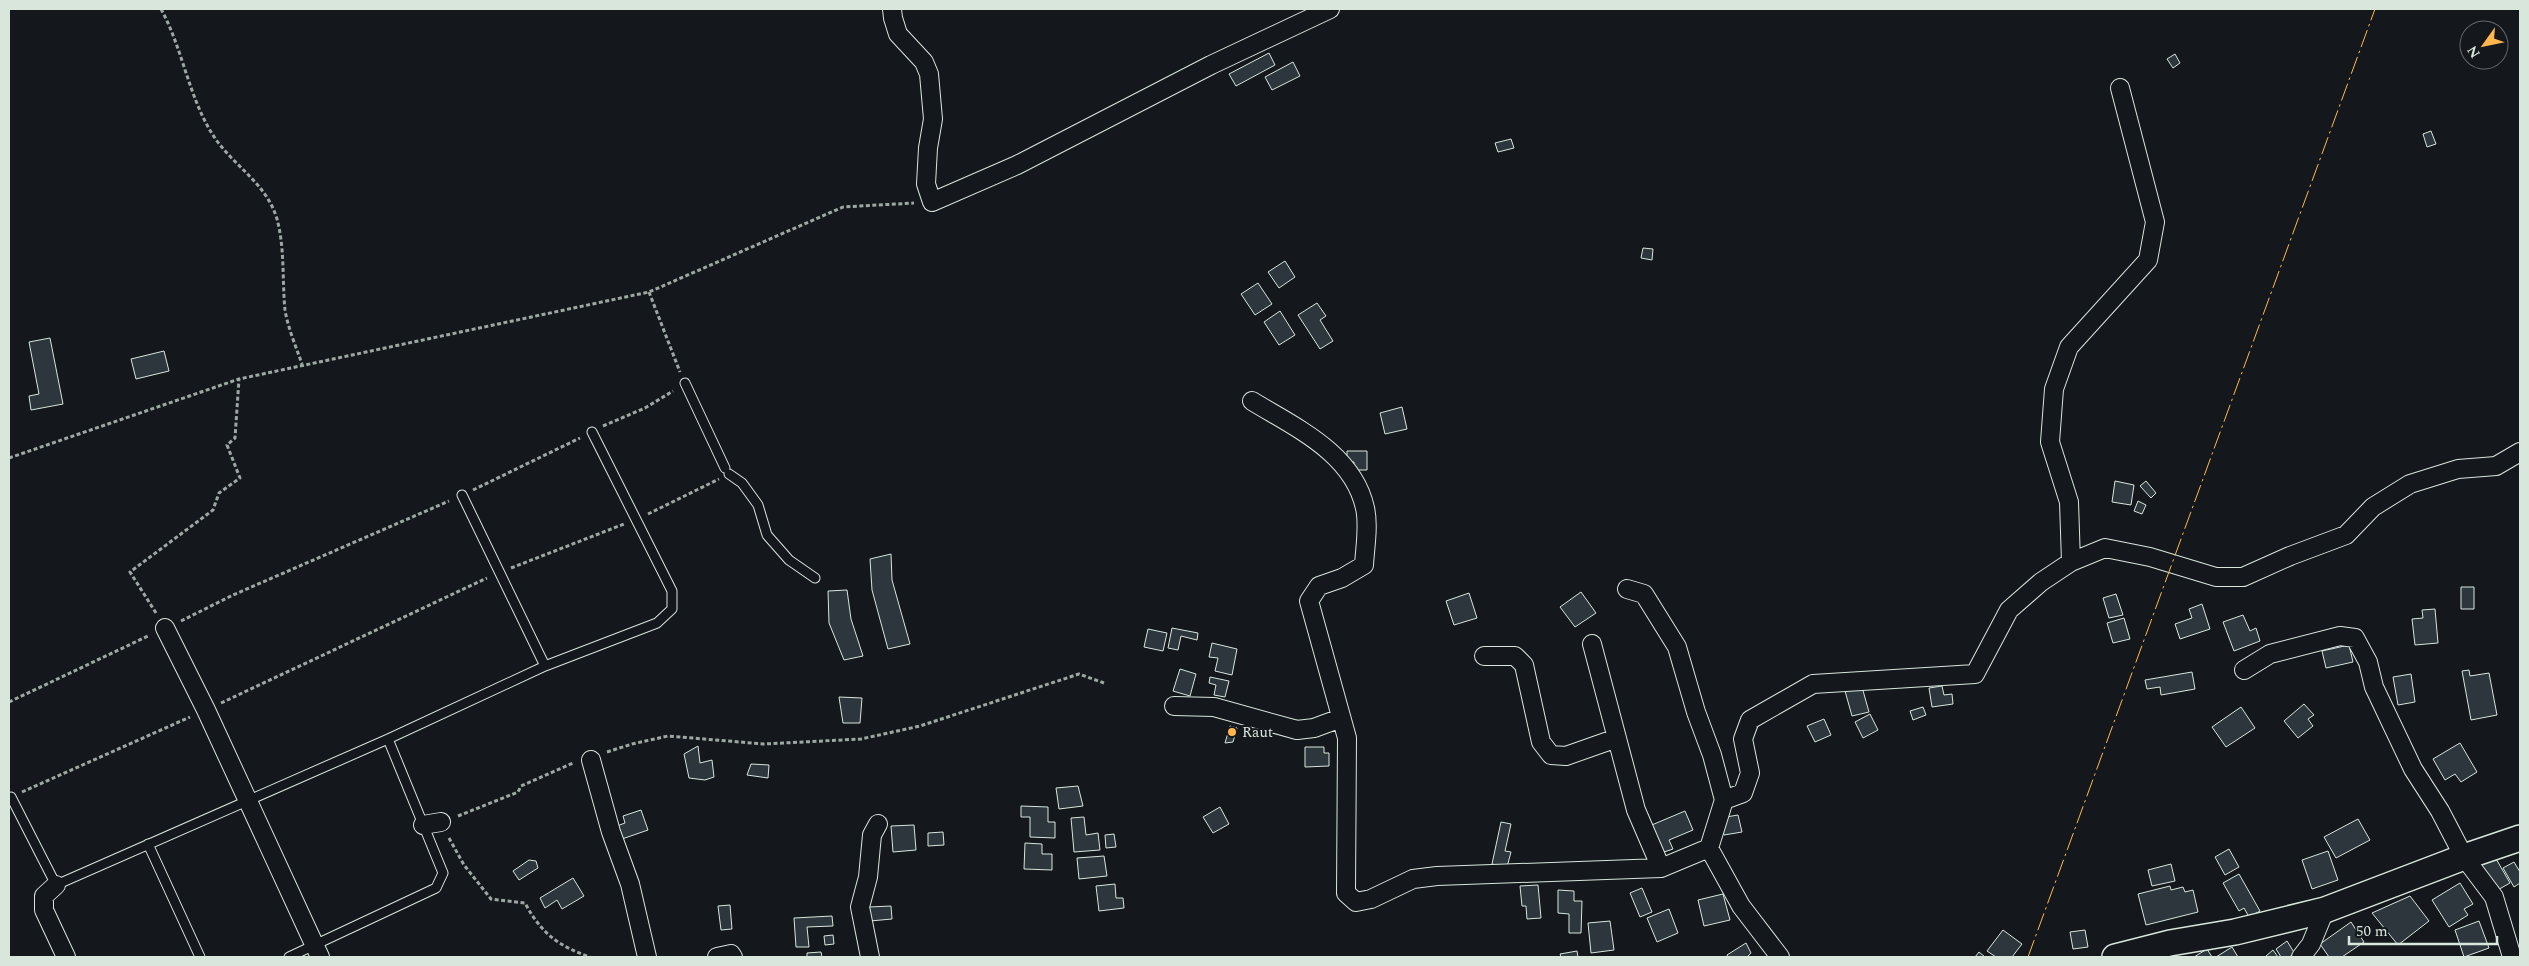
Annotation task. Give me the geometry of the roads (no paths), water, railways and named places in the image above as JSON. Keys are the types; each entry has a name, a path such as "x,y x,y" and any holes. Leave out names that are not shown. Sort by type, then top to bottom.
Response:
{"main road":[{"path":"2115,957 2170,943 2235,932 2325,910 2464,857 2520,838"}],"street":[{"path":"892,9 898,34 924,62 929,74 933,119 928,148 926,184 932,202 1017,165 1211,65 1330,9"},
{"path":"2071,562 2069,502 2050,442 2054,389 2069,346 2148,260 2155,222 2120,88"},
{"path":"1252,401 1326,447 1352,476 1365,509 1364,565 1342,578 1319,586 1309,600 1347,738 1346,893 1356,902 1371,899 1413,879 1437,876 1661,868 1709,848"},
{"path":"1724,800 1743,793 1750,773 1743,739 1750,720 1813,684 1975,674 2009,610 2041,582 2071,562 2105,548 2150,557 2216,577 2243,577 2290,556 2346,535 2373,507 2410,484 2458,469 2496,466 2520,452"},
{"path":"1627,589 1644,594 1677,648 1696,712 1712,755 1724,800 1709,848 1741,906 1780,957"},
{"path":"165,628 206,710 317,952"},
{"path":"2244,670 2270,654 2340,636 2355,638 2368,662 2374,687 2413,769 2440,811 2464,857 2494,897 2512,957"},
{"path":"1592,644 1636,810 1661,868"},
{"path":"1484,656 1515,656 1524,665 1541,742 1551,754 1566,756 1617,738"},
{"path":"1174,706 1214,707 1297,730 1314,728 1341,718"},
{"path":"591,760 611,832 630,884 647,957"},
{"path":"423,825 441,822"},
{"path":"870,957 860,907 868,877 872,835 878,824"},
{"path":"56,885 44,896 44,910 66,957"},
{"path":"2301,957 2311,944 2325,910"},
{"path":"717,957 731,954 733,957"}],"lane":[{"path":"685,383 727,471 742,483 758,505 766,535 789,560 815,578"},
{"path":"11,797 56,885 388,739 545,666 657,623 672,609 672,591 592,432"},
{"path":"462,495 545,666"},
{"path":"289,957 317,952 436,888 443,873 388,739"},
{"path":"148,844 200,957"}],"place":[{"name":"Raut","path":"1232,732"}]}
